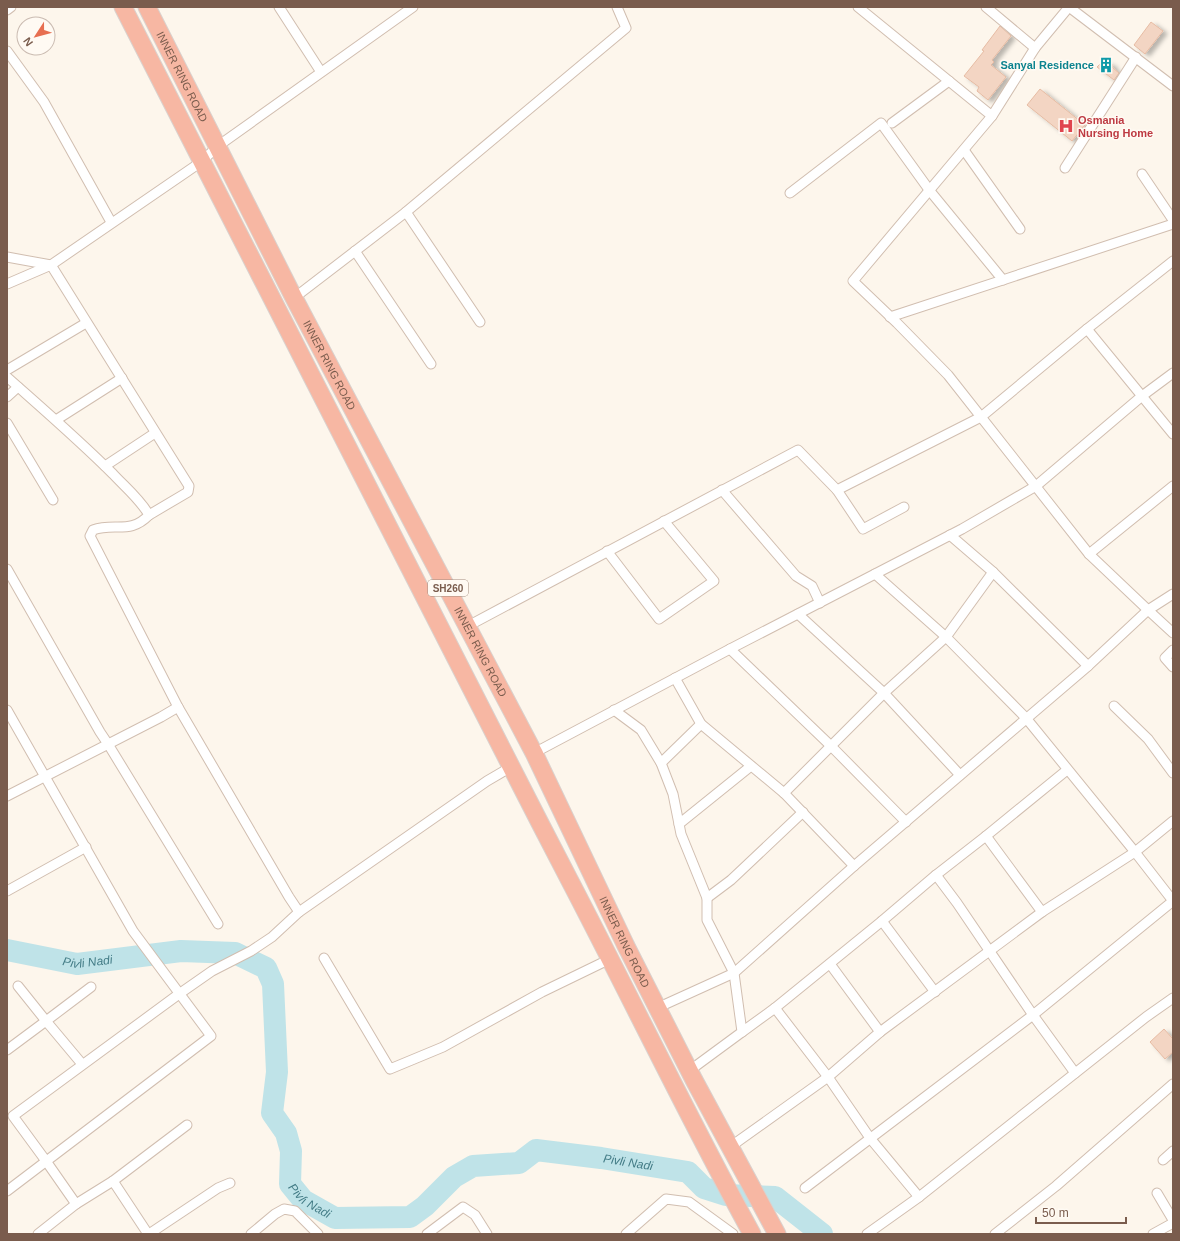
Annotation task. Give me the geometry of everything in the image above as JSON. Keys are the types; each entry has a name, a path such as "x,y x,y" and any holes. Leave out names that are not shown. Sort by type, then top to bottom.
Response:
{"highway":[{"name":"INNER RING ROAD","path":"123,7 715,1167 752,1234"},
{"name":"INNER RING ROAD","path":"147,7 294,298 534,753 657,1008 777,1234"}],"street":[{"path":"7,10 11,7"},
{"path":"279,7 321,72"},
{"path":"7,284 51,265 111,222 201,162 218,146 413,7"},
{"path":"294,298 406,212 626,28 617,7"},
{"path":"986,7 1035,48"},
{"path":"1173,86 1069,7 1035,48 992,116 853,281 948,375 1089,554 1173,634"},
{"path":"865,9 992,116"},
{"path":"7,51 44,102 111,222"},
{"path":"1065,168 1136,57"},
{"path":"892,123 949,81"},
{"path":"790,194 881,123 930,191 1003,280"},
{"path":"964,150 1020,229"},
{"path":"1142,174 1173,220"},
{"path":"406,212 480,322"},
{"path":"890,317 1173,224"},
{"path":"355,251 430,364"},
{"path":"7,257 51,265 189,486 188,492 149,515 142,523 134,526 99,528 93,530 90,536 178,707 299,912"},
{"path":"837,490 981,417 1087,329 1173,261"},
{"path":"7,370 86,323"},
{"path":"1087,329 1173,434"},
{"path":"534,753 950,535 1036,486 1142,396 1173,373"},
{"path":"7,376 105,466 144,506 149,515"},
{"path":"56,420 122,378"},
{"path":"7,397 18,387"},
{"path":"7,423 53,500"},
{"path":"105,466 155,433"},
{"path":"468,626 798,450 837,490 862,529 904,508"},
{"path":"1089,554 1173,486"},
{"path":"722,490 796,576 812,586 820,603"},
{"path":"607,551 659,619 714,581 664,521"},
{"path":"950,535 993,572 1088,666"},
{"path":"7,569 100,732 218,924"},
{"path":"784,793 884,693 946,637 993,572"},
{"path":"805,1188 1033,1015 1173,901 1026,718 946,637 876,574"},
{"path":"657,1008 734,973 854,866 1088,666 1148,610 1173,594"},
{"path":"798,614 884,693 960,775"},
{"path":"730,649 831,746 906,822"},
{"path":"1173,650 1165,658 1173,666"},
{"path":"675,678 701,724 784,793 854,866"},
{"path":"1114,706 1148,739 1173,773"},
{"path":"7,796 178,707"},
{"path":"7,710 133,930 211,1036 7,1191"},
{"path":"614,710 641,730 661,764 672,794 681,834 707,898 707,920 734,973 742,1032"},
{"path":"661,764 701,724"},
{"path":"679,824 751,766"},
{"path":"76,1204 13,1116 179,994 212,971 229,963 272,937 299,912 487,781 511,767"},
{"path":"690,1071 775,1008 936,875 1067,770"},
{"path":"707,898 731,880 803,812"},
{"path":"730,1147 828,1077 880,1032 1042,912 1135,852 1173,821"},
{"path":"986,836 1042,912"},
{"path":"7,891 86,847"},
{"path":"936,875 1075,1073"},
{"path":"882,921 935,992"},
{"path":"324,958 390,1069 444,1046 542,992 610,959"},
{"path":"830,964 880,1032"},
{"path":"18,986 82,1064"},
{"path":"7,1050 91,987"},
{"path":"867,1234 919,1197 1146,1017 1173,998"},
{"path":"775,1008 828,1077 870,1138 919,1197"},
{"path":"995,1234 1056,1186 1173,1084"},
{"path":"38,1234 76,1204 113,1181 187,1125"},
{"path":"1163,1160 1173,1152"},
{"path":"113,1181 148,1234 218,1188 230,1183"},
{"path":"1157,1193 1173,1220"},
{"path":"626,1234 666,1199 689,1202 729,1233"},
{"path":"427,1234 464,1207 475,1214 487,1234"},
{"path":"251,1234 275,1214 284,1209 295,1211 318,1234"},
{"path":"1153,1234 1173,1223"}],"building":[{"path":"1151,22 1163,31 1145,54 1134,45"},
{"path":"1000,26 1011,36 992,60 994,62 991,65 1006,77 988,100 977,91 979,87 964,76 984,51 982,50"},
{"name":"Sanyal Residence","path":"1103,61 1113,65 1112,67 1119,73 1114,80 1097,67"},
{"path":"1040,89 1085,125 1072,141 1027,105"},
{"path":"1164,1029 1173,1039 1173,1052 1165,1059 1150,1042"}],"waterway":[{"name":"Pivli Nadi","path":"7,950 77,964 181,951 235,953 266,968 273,984 277,1072 272,1113 286,1133 291,1151 290,1184 303,1200 335,1218 410,1217 425,1206 454,1177 473,1166 519,1163 536,1150 601,1158 688,1172 704,1188 726,1195 775,1197 822,1234"}],"place":[{"name":"Sanyal Residence","path":"1106,65"},
{"name":"Osmania Nursing Home","path":"1066,126"}]}
